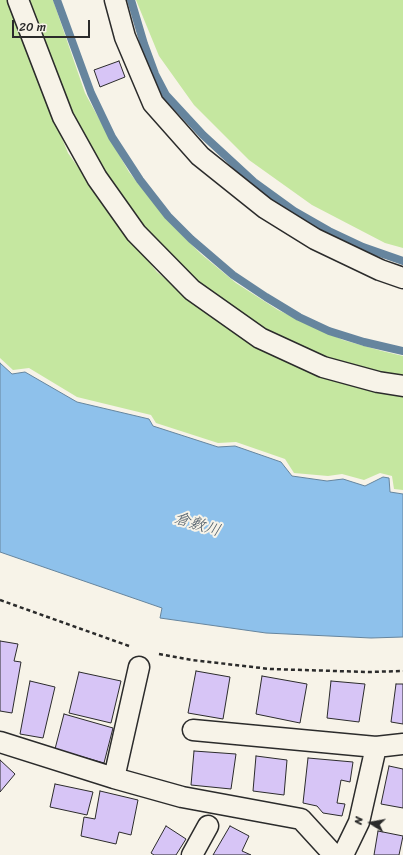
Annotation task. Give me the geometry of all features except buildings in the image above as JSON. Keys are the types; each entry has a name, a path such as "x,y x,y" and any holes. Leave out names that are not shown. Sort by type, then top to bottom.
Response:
{"street":[{"path":"18,0 63,117 97,178 136,233 186,284 192,290 260,338 323,367 378,382 403,386"},
{"path":"115,0 125,36 153,103 200,156 265,208 315,239 380,270 403,278"},
{"path":"114,778 139,667"},
{"path":"193,730 376,747 403,744"},
{"path":"0,742 114,778 182,797 301,819 334,855"},
{"path":"343,855 359,822 376,747"},
{"path":"192,855 208,826"}],"path":[{"path":"0,600 131,647"},
{"path":"153,653 192,660 270,669 368,672 403,670"}],"green space":[{"path":"0,0 9,0 34,70 68,153 119,225 157,272 220,323 293,365 364,389 403,394 403,490 394,489 392,476 380,473 364,480 342,474 328,476 294,473 285,459 236,442 218,443 156,423 151,415 77,397 29,368 13,370 0,358"},
{"path":"24,0 53,0 85,93 110,139 129,172 164,216 182,235 201,254 236,283 278,310 343,340 403,356 403,380 354,368 288,343 244,320 163,253 93,162"},
{"path":"136,0 403,0 403,248 385,243 312,205 249,160 194,105 159,56"}],"water":[{"name":"倉敷川","path":"0,363 12,374 25,372 77,402 149,419 153,426 218,447 235,446 281,462 292,476 327,481 343,479 365,486 383,477 389,478 390,492 403,494 403,637 371,638 266,633 160,618 162,608 0,552"}],"waterway":[{"path":"57,0 91,93 112,137 140,180 168,216 191,239 233,275 299,317 329,331 364,342 403,351"},
{"path":"131,0 144,44 155,74 166,95 203,135 254,182 294,211 329,231 363,247 403,261"}]}
